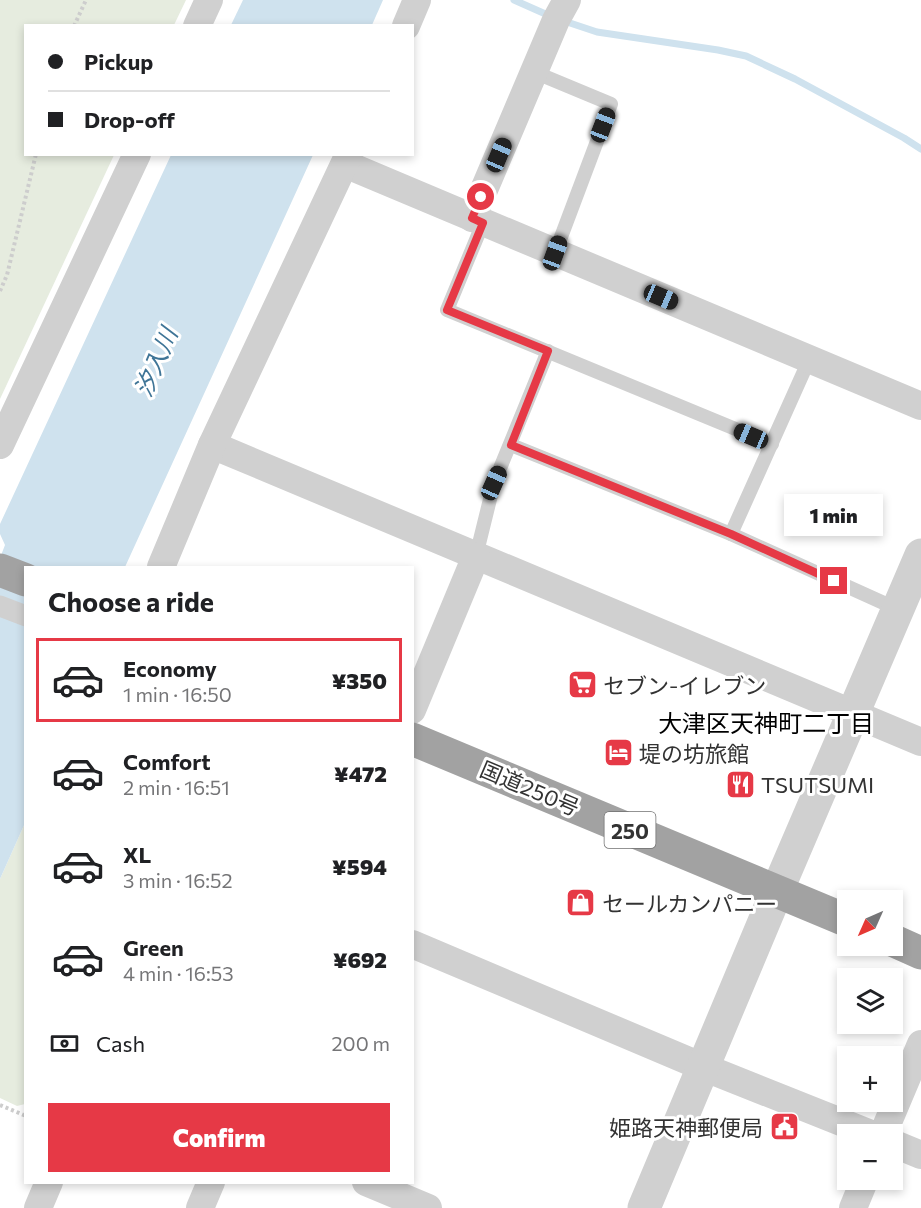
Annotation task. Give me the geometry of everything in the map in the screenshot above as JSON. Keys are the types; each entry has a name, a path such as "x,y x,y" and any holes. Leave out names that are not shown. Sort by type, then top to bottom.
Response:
{"highway":[{"path":"0,570 24,579"},
{"name":"国道250号","path":"414,741 837,916"},
{"path":"903,945 921,953"}],"street":[{"path":"198,24 209,0"},
{"path":"407,24 417,0"},
{"path":"477,220 534,72 567,0"},
{"path":"0,445 135,156"},
{"path":"160,566 212,445 347,159 477,220 921,406"},
{"path":"212,445 921,742"},
{"path":"644,1208 921,555"},
{"path":"414,705 476,556"},
{"path":"0,606 24,615"},
{"path":"414,945 703,1067 846,1124"},
{"path":"888,1124 921,1044"},
{"path":"903,1148 921,1155"},
{"path":"200,1208 210,1184"},
{"path":"371,1184 428,1208"},
{"path":"853,1208 860,1190"}],"lane":[{"path":"534,72 611,104 555,253"},
{"path":"477,220 447,310 772,444"},
{"path":"476,556 494,483 548,351"},
{"path":"731,534 809,360"},
{"path":"511,445 731,534 897,609"}],"path":[{"path":"75,24 86,0"},
{"path":"0,291 7,275 36,156"},
{"path":"0,1105 24,1115"}],"shaded area":[{"path":"0,0 186,0 174,24 24,24 24,156 114,156 0,399"},
{"path":"24,825 24,1104 17,1106 0,1098 0,879"}],"water":[{"path":"243,0 383,0 372,24 231,24"},
{"name":"汐入川","path":"171,156 313,156 125,566 24,566 24,825 0,879 0,558 5,545 0,534 0,524"}],"waterway":[{"path":"514,0 550,16"},
{"path":"564,21 597,32 746,56 795,79 921,149"}],"place":[{"name":"セブン-イレブン","path":"582,685"},
{"name":"堤の坊旅館","path":"618,753"},
{"name":"TSUTSUMI","path":"740,784"},
{"name":"セールカンパニー","path":"581,903"},
{"name":"姫路天神郵便局","path":"784,1127"}],"district":[{"name":"大津区天神町二丁目","path":"766,722"}],"route":[{"path":"481,197 472,218 483,223 447,310 548,351 511,445 731,534 834,581"}]}
